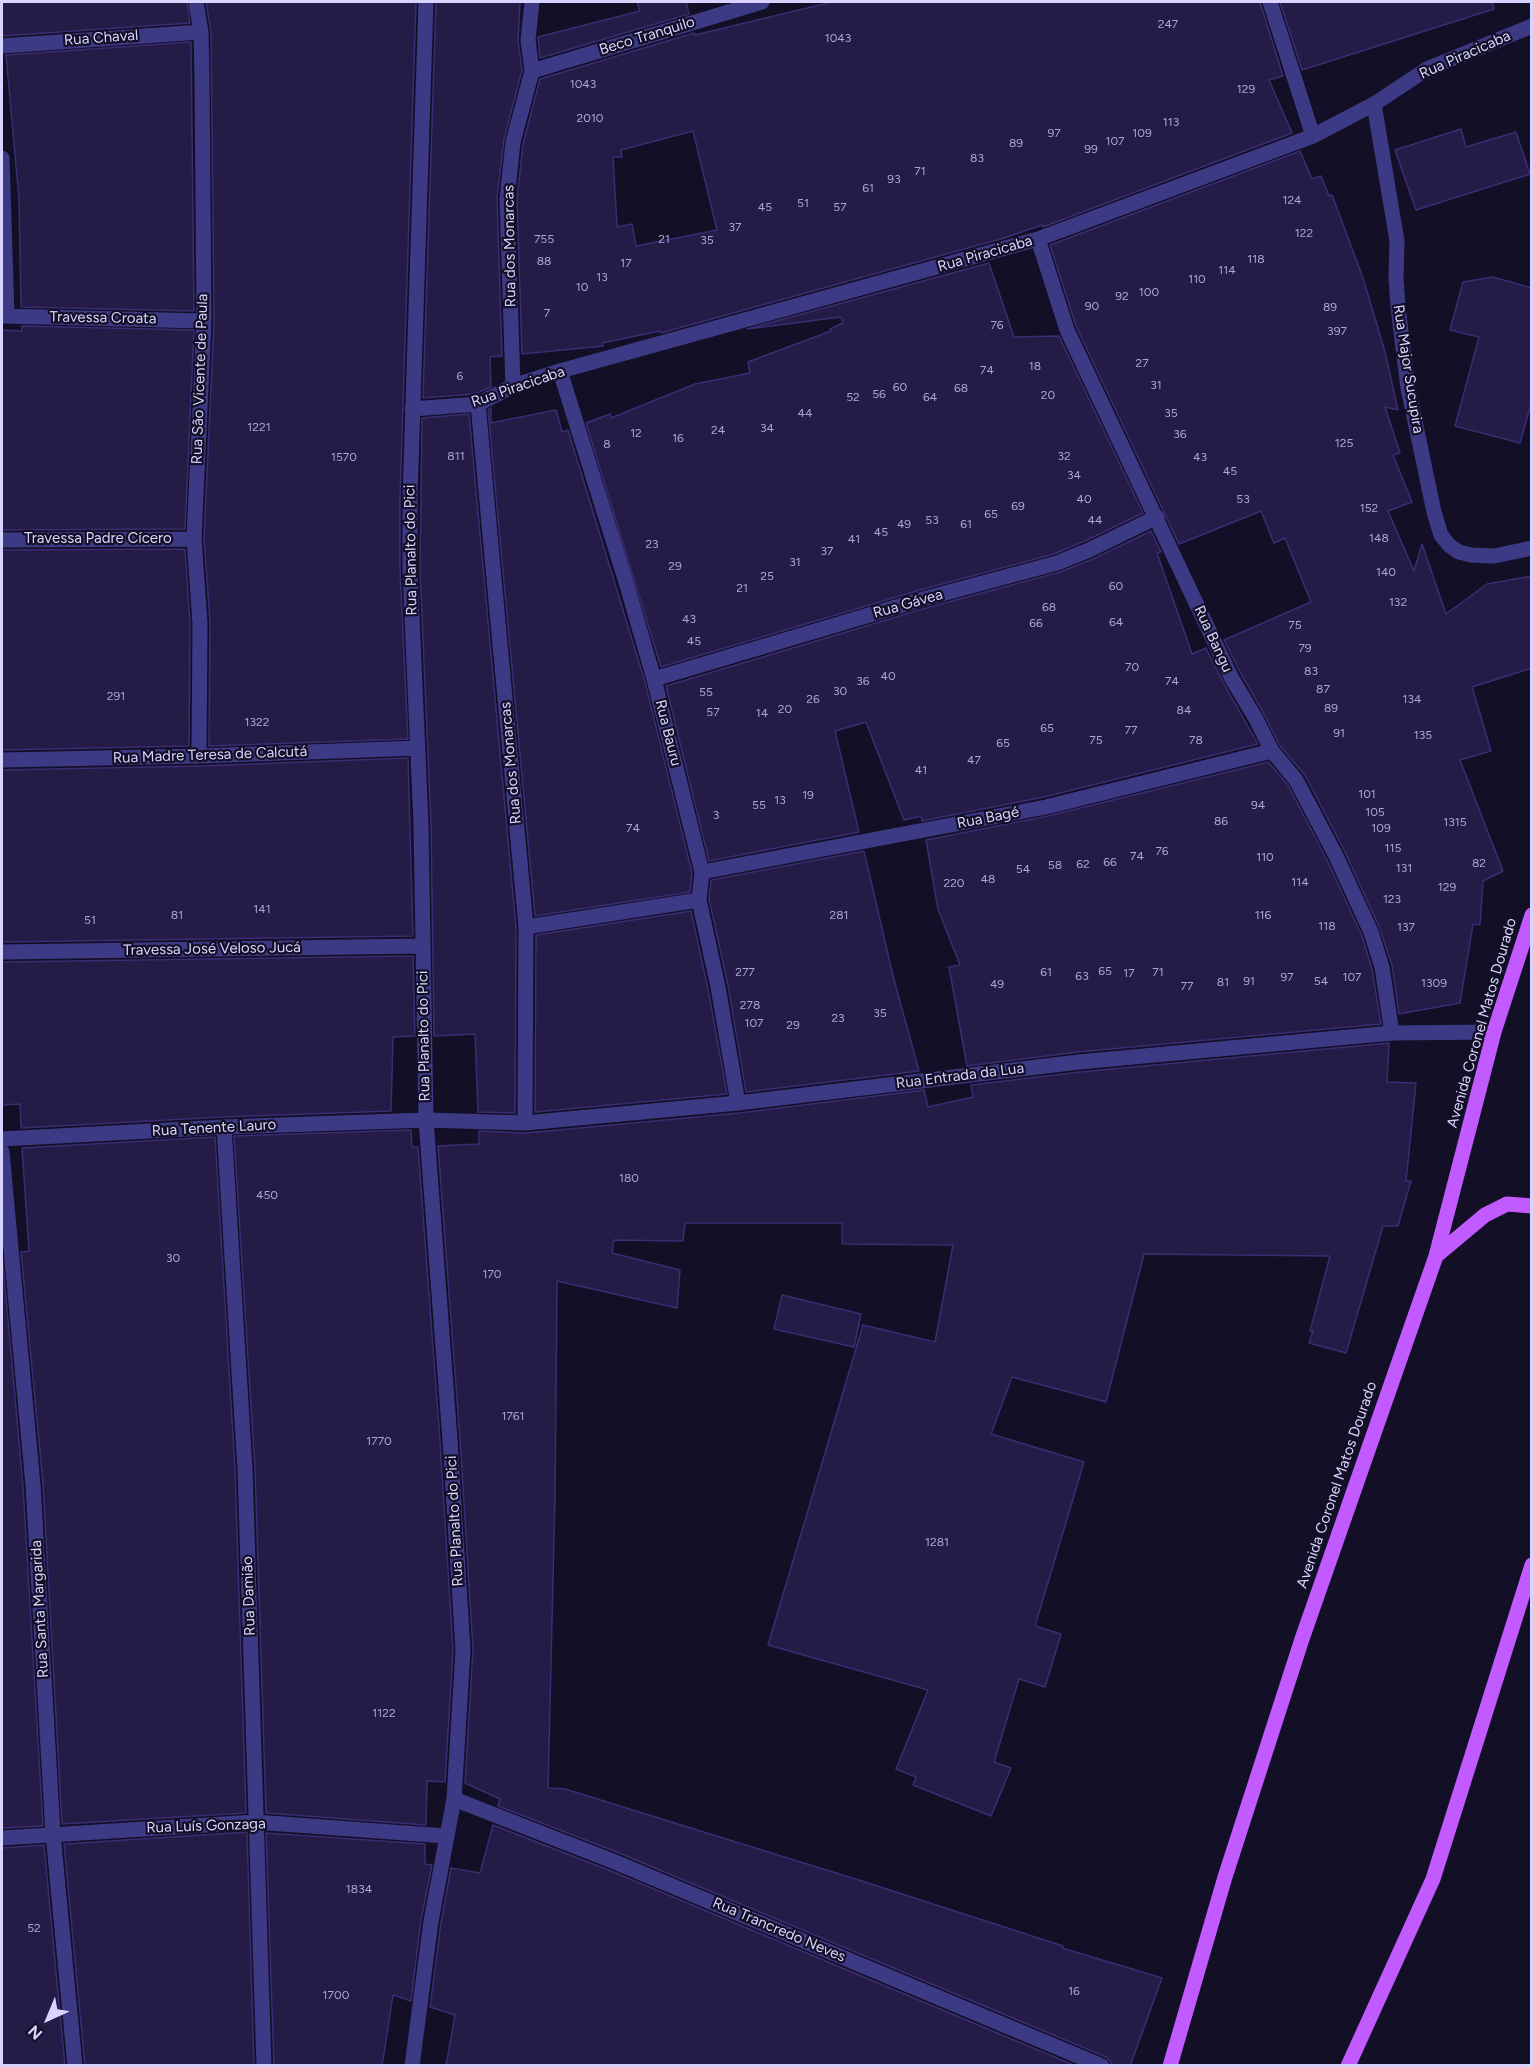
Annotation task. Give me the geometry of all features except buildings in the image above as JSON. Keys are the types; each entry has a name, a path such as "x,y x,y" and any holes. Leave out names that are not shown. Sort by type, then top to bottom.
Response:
{"main road":[{"name":"Avenida Coronel Matos Dourado","path":"1170,2066 1225,1877 1302,1639 1436,1256 1494,1032 1532,915"},
{"path":"1436,1256 1485,1215 1507,1204 1532,1206"},
{"path":"1348,2066 1433,1879 1532,1565"}],"street":[{"name":"Rua São Vicente de Paula","path":"196,2 201,32 204,321 194,539 200,624 199,756"},
{"name":"Rua Planalto do Pici","path":"412,2066 431,1921 454,1799 463,1650 426,1120 421,824 410,570 412,409 426,2"},
{"name":"Rua dos Monarcas","path":"513,386 507,199 513,142 532,71 528,39 532,2"},
{"name":"Beco Tranquilo","path":"532,71 762,2"},
{"path":"1270,2 1313,136"},
{"name":"Rua Piracicaba","path":"412,409 477,404 513,386 560,371 1038,240 1313,136 1374,104 1427,69 1532,26"},
{"name":"Rua Chaval","path":"2,46 201,32"},
{"name":"Rua Major Sucupira","path":"1374,104 1397,241 1398,307 1408,388 1434,512 1442,535 1450,546 1459,552 1471,555 1494,556 1532,548"},
{"path":"2,158 4,316"},
{"name":"Rua Bangu","path":"1038,240 1067,330 1231,677 1272,751 1296,780 1336,856 1371,932 1382,967 1392,1033"},
{"name":"Travessa Croata","path":"4,316 204,321"},
{"name":"Rua Bauru","path":"560,371 654,679 702,872 699,900 718,987 738,1103"},
{"name":"Rua dos Monarcas","path":"477,404 526,927 525,1123"},
{"name":"Rua Gávea","path":"654,679 923,599 1057,562 1089,550 1157,517"},
{"name":"Travessa Padre Cícero","path":"2,540 194,539"},
{"name":"Rua Madre Teresa de Calcutá","path":"2,760 418,748"},
{"name":"Rua Bagé","path":"702,872 1046,807 1272,751"},
{"path":"526,927 699,900"},
{"name":"Travessa José Veloso Jucá","path":"2,952 422,946"},
{"name":"Rua Entrada da Lua","path":"426,1120 525,1123 738,1103 1079,1062 1392,1033 1494,1032"},
{"name":"Rua Tenente Lauro","path":"2,1139 224,1127 426,1120"},
{"name":"Rua Damião","path":"224,1127 245,1470 264,2066"},
{"name":"Rua Santa Margarida","path":"2,1152 33,1485 53,1834 75,2066"},
{"name":"Rua Trancredo Neves","path":"454,1799 615,1862 1102,2066"},
{"name":"Rua Luís Gonzaga","path":"2,1838 255,1822 446,1836"}]}
